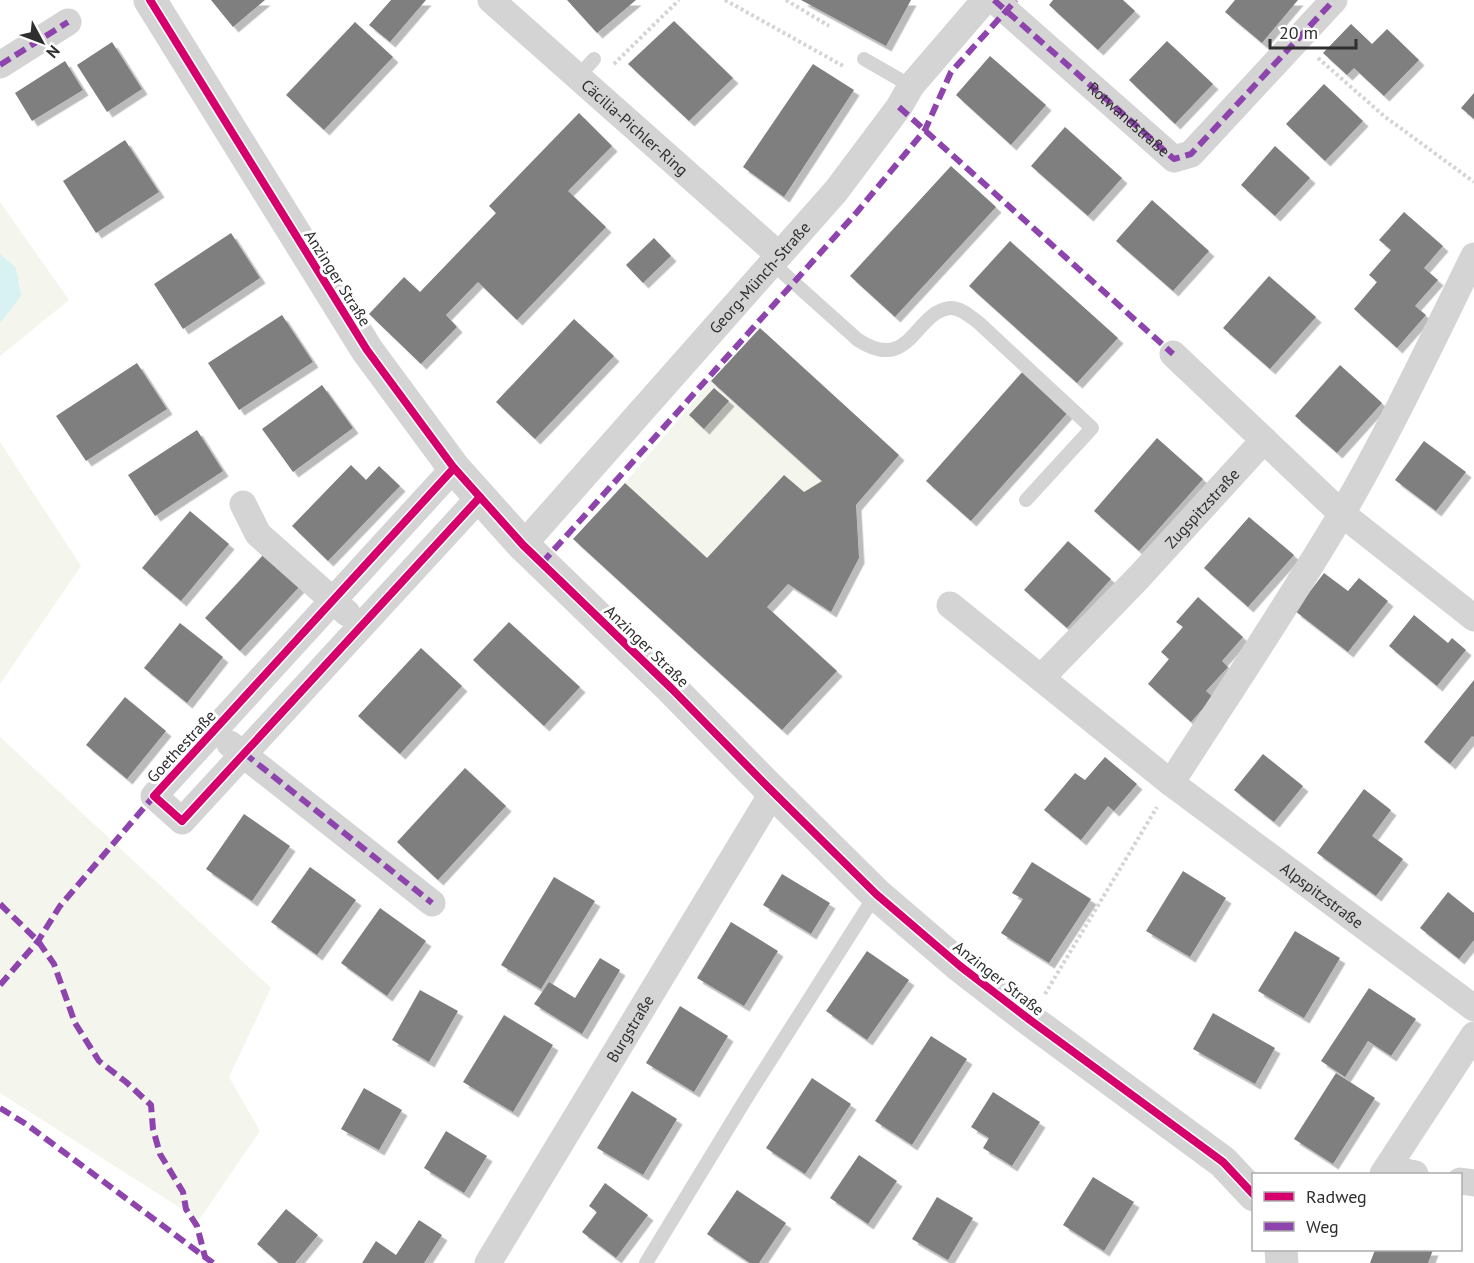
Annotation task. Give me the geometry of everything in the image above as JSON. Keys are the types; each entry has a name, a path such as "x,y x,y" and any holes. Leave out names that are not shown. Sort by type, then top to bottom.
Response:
{"street":[{"name":"Anzinger Straße","path":"150,0 367,350 454,468 523,545 671,688 876,894 960,966 1223,1162 1252,1193"},
{"name":"Cäcilia-Pichler-Ring","path":"491,0 587,74 775,259"},
{"name":"Georg-Münch-Straße","path":"523,545 836,190 899,107 911,86 985,0"},
{"name":"Rotwandstraße","path":"994,0 1174,159 1191,154 1334,0"},
{"path":"0,65 68,22"},
{"path":"1171,783 1267,636 1341,513 1404,399 1474,256"},
{"path":"1173,354 1341,513 1474,618"},
{"name":"Zugspitzstraße","path":"1041,678 1139,577 1264,440"},
{"name":"Goethestraße","path":"454,468 154,796 182,821 480,497"},
{"path":"243,504 258,534 362,625"},
{"name":"Alpspitzstraße","path":"950,605 1171,783 1474,1008"},
{"name":"Goethestraße","path":"213,732 244,753 432,903"},
{"name":"Burgstraße","path":"488,1263 773,792"},
{"path":"1405,1173 1385,1171 1474,1035"}],"lane":[{"path":"864,59 911,86"},
{"path":"775,259 858,340 870,348 882,351 896,348 906,342 938,312 952,307 963,312 979,323 1092,428 1026,500"},
{"path":"646,1263 747,1096 876,894"}],"path":[{"path":"587,74 679,0"},
{"path":"725,0 854,72"},
{"path":"786,0 829,26"},
{"path":"1297,40 1384,116 1474,182"},
{"path":"1050,987 1171,783"}],"shaded area":[{"path":"0,202 69,300 0,356"},
{"path":"711,381 822,481 804,492 783,475 707,558 625,483"},
{"path":"0,442 81,566 0,684"},
{"path":"0,737 271,988 229,1077 260,1131 199,1220 0,1093"}],"water":[{"path":"0,254 16,268 21,296 0,323"}],"building":[{"path":"211,0 265,0 233,27"},
{"path":"391,0 426,0 390,42 369,25"},
{"path":"567,0 636,0 597,33"},
{"path":"801,0 911,0 886,46"},
{"path":"1053,0 1123,0 1135,11 1098,50 1049,5"},
{"path":"1235,0 1298,0 1262,43 1225,12"},
{"path":"674,21 733,78 689,121 628,64"},
{"path":"355,22 393,57 324,130 286,95"},
{"path":"1351,24 1372,44 1387,29 1419,60 1384,96 1354,68 1347,75 1323,53"},
{"path":"1167,41 1213,84 1175,124 1129,80"},
{"path":"112,42 142,89 107,112 77,65"},
{"path":"990,56 1046,105 1011,145 956,95"},
{"path":"65,61 83,90 32,121 15,93"},
{"path":"813,64 854,90 784,197 743,167"},
{"path":"1324,84 1363,121 1325,161 1286,124"},
{"path":"1474,93 1474,119 1461,108"},
{"path":"579,113 612,146 568,191 606,227 517,320 478,282 446,315 457,327 421,364 369,314 404,277 420,292 496,213 489,206"},
{"path":"1065,127 1122,178 1088,216 1031,166"},
{"path":"125,140 159,192 96,233 63,181"},
{"path":"1275,146 1310,178 1275,216 1241,185"},
{"path":"951,166 996,207 895,317 850,276"},
{"path":"1152,200 1209,251 1173,291 1116,241"},
{"path":"1404,212 1443,246 1424,268 1438,280 1415,306 1426,315 1397,348 1354,309 1377,282 1369,275 1391,250 1379,240"},
{"path":"231,233 260,278 183,329 154,284"},
{"path":"654,238 671,256 643,283 626,265"},
{"path":"1010,241 1118,338 1077,383 969,286"},
{"path":"1269,276 1316,317 1270,369 1223,328"},
{"path":"282,315 313,362 239,410 208,363"},
{"path":"574,319 614,356 535,439 496,402"},
{"path":"760,328 899,455 856,505 859,558 831,612 788,584 767,607 837,671 782,730 573,539 625,483 707,558 784,475 804,492 822,481 711,381"},
{"path":"137,363 167,409 86,461 56,416"},
{"path":"1340,365 1382,403 1337,453 1295,416"},
{"path":"1024,370 1070,410 971,521 926,481"},
{"path":"322,385 353,428 293,472 262,429"},
{"path":"714,388 729,401 704,429 689,415"},
{"path":"197,430 223,471 155,516 128,475"},
{"path":"1157,438 1203,479 1139,551 1094,511"},
{"path":"1424,441 1466,472 1436,511 1395,480"},
{"path":"351,465 366,480 379,466 400,486 328,561 292,526"},
{"path":"190,511 229,544 181,601 142,568"},
{"path":"1249,517 1294,555 1248,607 1204,568"},
{"path":"1068,541 1111,579 1067,628 1024,590"},
{"path":"264,554 300,586 240,651 205,618"},
{"path":"1324,573 1348,591 1359,578 1388,601 1348,652 1295,611"},
{"path":"1198,597 1243,637 1222,661 1228,667 1206,691 1213,697 1191,722 1148,684 1169,659 1161,652 1183,627 1176,622"},
{"path":"1414,615 1448,643 1452,638 1466,650 1437,686 1389,646"},
{"path":"509,622 580,687 544,726 473,660"},
{"path":"180,623 223,657 187,703 144,668"},
{"path":"421,648 462,686 400,754 358,716"},
{"path":"1474,680 1474,737 1472,736 1450,764 1424,742"},
{"path":"125,697 166,731 127,779 86,745"},
{"path":"1263,754 1303,786 1274,822 1234,790"},
{"path":"1105,757 1137,784 1114,811 1108,806 1081,840 1044,810 1075,773 1085,780"},
{"path":"465,768 506,806 438,880 397,842"},
{"path":"1364,789 1391,810 1372,836 1403,859 1376,896 1317,853"},
{"path":"244,814 290,846 252,901 206,869"},
{"path":"1032,862 1091,899 1049,963 1001,933 1023,899 1012,893"},
{"path":"310,867 356,900 317,955 271,922"},
{"path":"1183,871 1226,898 1190,957 1146,931"},
{"path":"782,874 830,903 811,934 763,905"},
{"path":"554,877 595,901 541,989 501,965"},
{"path":"1448,892 1474,913 1474,940 1459,959 1420,928"},
{"path":"380,908 426,941 387,996 341,963"},
{"path":"731,922 778,951 744,1006 697,978"},
{"path":"1295,931 1340,958 1304,1018 1258,991"},
{"path":"867,951 909,980 867,1040 826,1011"},
{"path":"600,958 620,970 582,1034 534,1004 549,982 575,998"},
{"path":"1369,988 1416,1019 1391,1056 1368,1041 1345,1077 1321,1061"},
{"path":"420,990 458,1011 429,1062 392,1040"},
{"path":"680,1006 728,1036 694,1092 646,1063"},
{"path":"1213,1013 1275,1048 1255,1084 1193,1049"},
{"path":"504,1015 553,1045 513,1112 463,1082"},
{"path":"931,1036 967,1059 912,1145 875,1121"},
{"path":"1336,1073 1375,1098 1333,1164 1294,1139"},
{"path":"812,1078 851,1104 805,1174 766,1148"},
{"path":"364,1088 402,1110 379,1150 341,1129"},
{"path":"632,1091 677,1119 643,1175 597,1148"},
{"path":"993,1092 1040,1122 1012,1166 983,1148 989,1138 971,1127"},
{"path":"446,1131 487,1156 464,1193 424,1168"},
{"path":"859,1155 897,1181 868,1224 830,1198"},
{"path":"1093,1177 1134,1202 1104,1251 1063,1225"},
{"path":"605,1183 648,1215 616,1258 582,1232 597,1212 589,1206"},
{"path":"737,1190 786,1223 759,1263 750,1263 707,1234"},
{"path":"937,1197 973,1218 948,1260 912,1239"},
{"path":"286,1209 318,1235 295,1263 279,1263 257,1244"},
{"path":"419,1220 442,1235 424,1263 362,1263 376,1241 396,1255"},
{"path":"1375,1251 1433,1251 1428,1263 1370,1263"}],"marked path":[{"path":"994,0 1174,159 1191,154 1334,0"},
{"path":"542,563 857,212 925,130 951,72 1016,0"},
{"path":"0,65 68,22"},
{"path":"899,107 1173,354"},
{"path":"244,753 432,903"},
{"path":"0,985 38,941 60,906 154,796"},
{"path":"0,904 38,941 54,964 75,1023 99,1061 151,1105 153,1129 160,1154 183,1192 186,1209 197,1226 205,1257"},
{"path":"0,1108 26,1124 213,1263"}],"cycle path":[{"path":"150,0 367,350 454,468 523,545 671,688 876,894 960,966 1223,1162 1252,1193"},
{"path":"454,468 154,796 182,821 480,497"}]}
